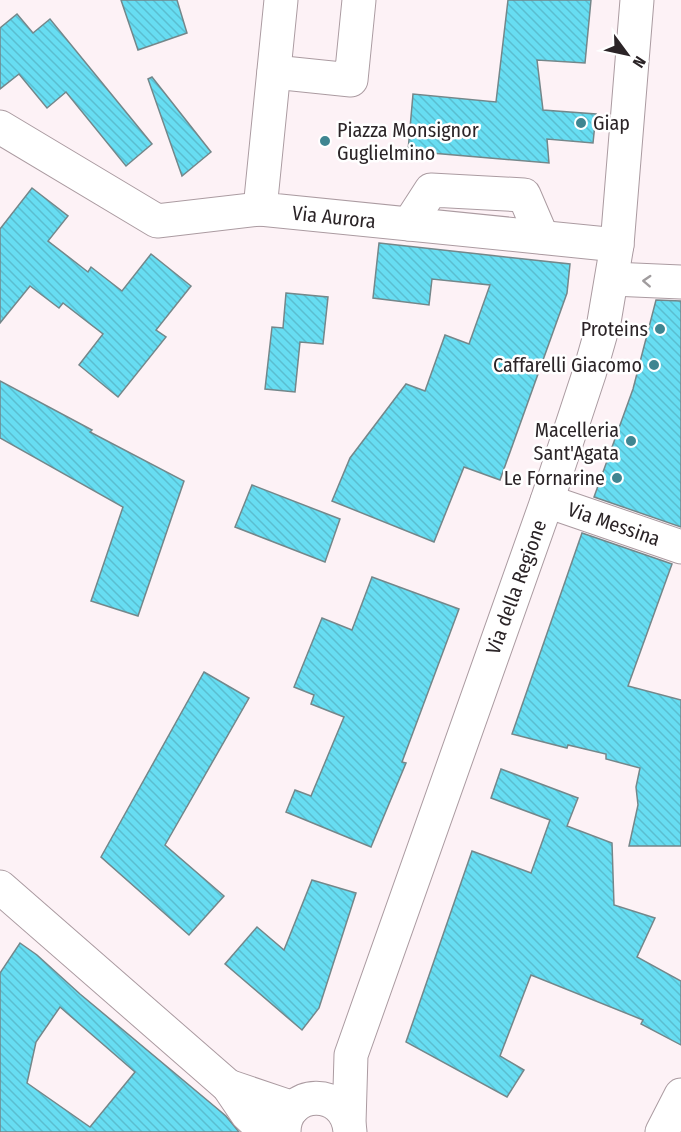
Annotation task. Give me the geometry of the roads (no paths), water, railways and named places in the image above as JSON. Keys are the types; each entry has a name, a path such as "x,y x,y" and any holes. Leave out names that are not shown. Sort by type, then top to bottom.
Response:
{"street":[{"path":"260,209 281,0"},
{"path":"274,72 351,80 358,0"},
{"name":"Via della Regione","path":"351,1055 546,501 604,322 617,245 637,0"},
{"name":"Via Aurora","path":"0,127 157,221 260,209 617,245"},
{"path":"612,279 681,282"},
{"name":"Via Messina","path":"546,501 681,547"},
{"path":"0,887 228,1086 248,1114 266,1132"},
{"path":"294,1113 351,1055"},
{"path":"350,1127 351,1055"},
{"path":"228,1086 294,1113"},
{"path":"662,1132 681,1095"},
{"path":"294,1113 317,1098 328,1100 345,1113 350,1127"}],"place":[{"name":"Giap","path":"581,123"},
{"name":"Piazza Monsignor Guglielmino","path":"325,141"},
{"name":"Proteins","path":"660,329"},
{"name":"Caffarelli Giacomo","path":"654,365"},
{"name":"Macelleria Sant'Agata","path":"631,441"},
{"name":"Le Fornarine","path":"617,478"}]}
